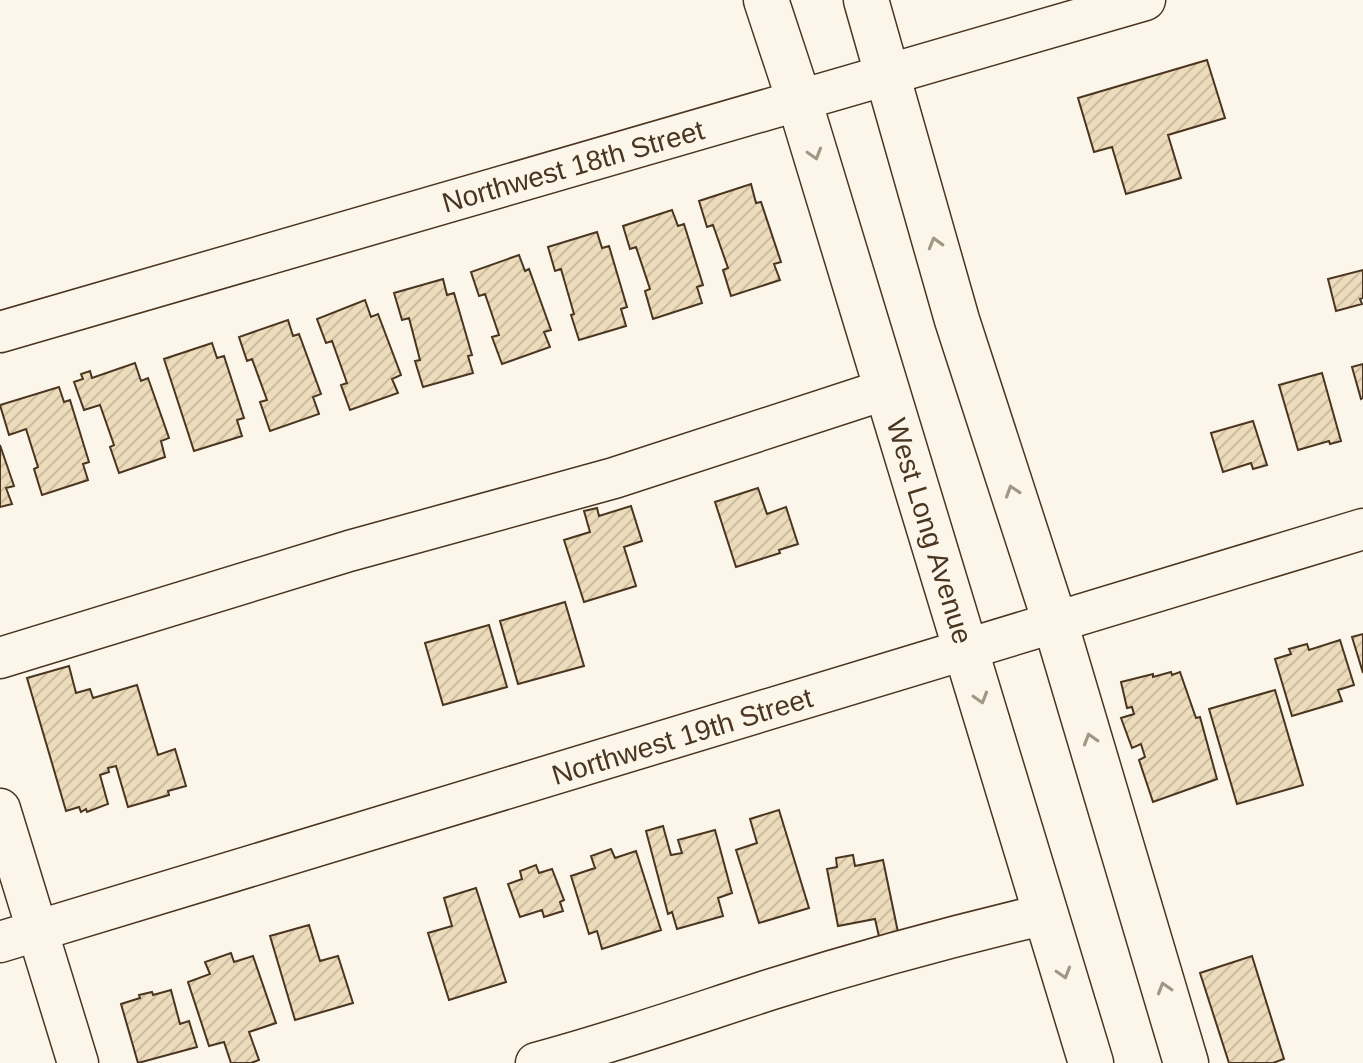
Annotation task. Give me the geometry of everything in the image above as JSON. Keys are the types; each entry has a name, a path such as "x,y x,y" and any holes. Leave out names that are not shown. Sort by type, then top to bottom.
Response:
{"main road":[{"name":"West Long Avenue","path":"766,0 967,649 1091,1063"},
{"path":"866,0 957,320 1055,622 1186,1063"}],"street":[{"name":"Northwest 18th Street","path":"0,332 1145,0"},
{"path":"0,658 349,551 614,478 887,389"},
{"name":"Northwest 19th Street","path":"18,937 1363,529"},
{"path":"0,809 18,937 78,1063"},
{"path":"536,1063 928,943 1046,914"}],"building":[{"path":"1207,60 1225,118 1168,135 1181,178 1126,194 1112,147 1094,152 1078,98"},
{"path":"751,184 756,203 761,202 781,262 774,264 780,280 731,296 723,270 728,268 713,225 707,227 699,201"},
{"path":"672,210 678,226 684,224 703,285 697,287 702,303 653,319 645,291 650,289 636,247 630,249 623,226"},
{"path":"597,232 602,248 609,246 627,307 621,309 626,326 579,340 561,269 555,271 548,247"},
{"path":"519,255 525,271 529,269 551,330 544,332 550,347 502,364 492,337 499,335 485,294 479,296 471,272"},
{"path":"1363,270 1362,304 1336,311 1328,279"},
{"path":"443,279 447,295 454,293 472,355 468,356 473,373 423,387 415,361 420,360 409,318 402,320 394,293"},
{"path":"365,300 371,317 378,314 401,375 392,379 398,393 350,410 341,385 347,383 332,341 326,343 317,319"},
{"path":"288,320 293,336 299,334 321,394 313,397 319,414 270,431 260,402 267,400 252,359 247,361 239,337"},
{"path":"212,343 217,358 224,356 244,418 237,420 242,436 194,451 164,359"},
{"path":"135,363 141,381 148,378 169,438 161,441 165,457 119,473 110,447 114,445 100,405 84,410 74,382 83,379 81,374 90,371 92,378"},
{"path":"1363,364 1363,398 1361,399 1352,367"},
{"path":"1322,373 1341,441 1330,444 1329,441 1298,450 1279,385"},
{"path":"59,387 64,402 70,400 89,462 83,464 88,480 42,495 34,469 38,467 26,429 9,435 0,405"},
{"path":"1253,421 1267,465 1253,469 1251,463 1223,472 1211,433"},
{"path":"0,445 14,486 6,488 12,504 0,507"},
{"path":"758,488 767,514 786,507 798,544 736,567 715,502"},
{"path":"631,506 642,541 624,547 636,586 584,602 564,540 590,532 584,511 597,508 599,516"},
{"path":"565,602 584,666 518,684 500,621"},
{"path":"489,625 507,687 443,705 425,643"},
{"path":"1363,634 1363,673 1352,637"},
{"path":"1340,640 1354,685 1338,690 1342,701 1292,716 1275,659 1291,654 1289,649 1307,644 1309,650"},
{"path":"69,666 76,693 90,689 93,698 137,685 158,755 175,749 186,786 168,791 169,795 128,807 116,766 100,775 108,804 87,812 86,809 81,812 79,807 66,811 27,678"},
{"path":"1171,672 1172,675 1180,672 1196,718 1200,717 1217,779 1153,802 1139,760 1145,757 1141,744 1132,748 1121,718 1134,714 1132,707 1127,708 1121,682"},
{"path":"1275,690 1303,785 1237,804 1209,709"},
{"path":"779,810 809,908 759,923 736,850 757,843 750,819"},
{"path":"663,826 671,855 682,853 678,840 715,830 732,893 718,898 723,916 677,929 672,912 668,914 646,831"},
{"path":"611,849 615,858 636,851 661,930 602,949 597,931 589,934 571,876 595,868 591,856"},
{"path":"853,855 855,866 883,860 899,937 880,941 875,919 838,926 827,869 837,867 836,858"},
{"path":"536,865 539,873 552,869 564,900 560,902 563,911 544,917 542,910 520,917 508,884 522,879 520,871"},
{"path":"476,888 506,982 449,1000 428,933 452,926 444,898"},
{"path":"309,925 320,961 338,956 353,1003 295,1020 270,936"},
{"path":"231,953 234,962 253,956 276,1023 249,1032 259,1060 251,1063 231,1063 224,1042 209,1046 188,982 210,974 205,962"},
{"path":"1252,956 1284,1059 1273,1063 1229,1063 1200,973"},
{"path":"171,990 180,1024 189,1021 197,1047 138,1063 121,1004 140,998 139,995"}]}
